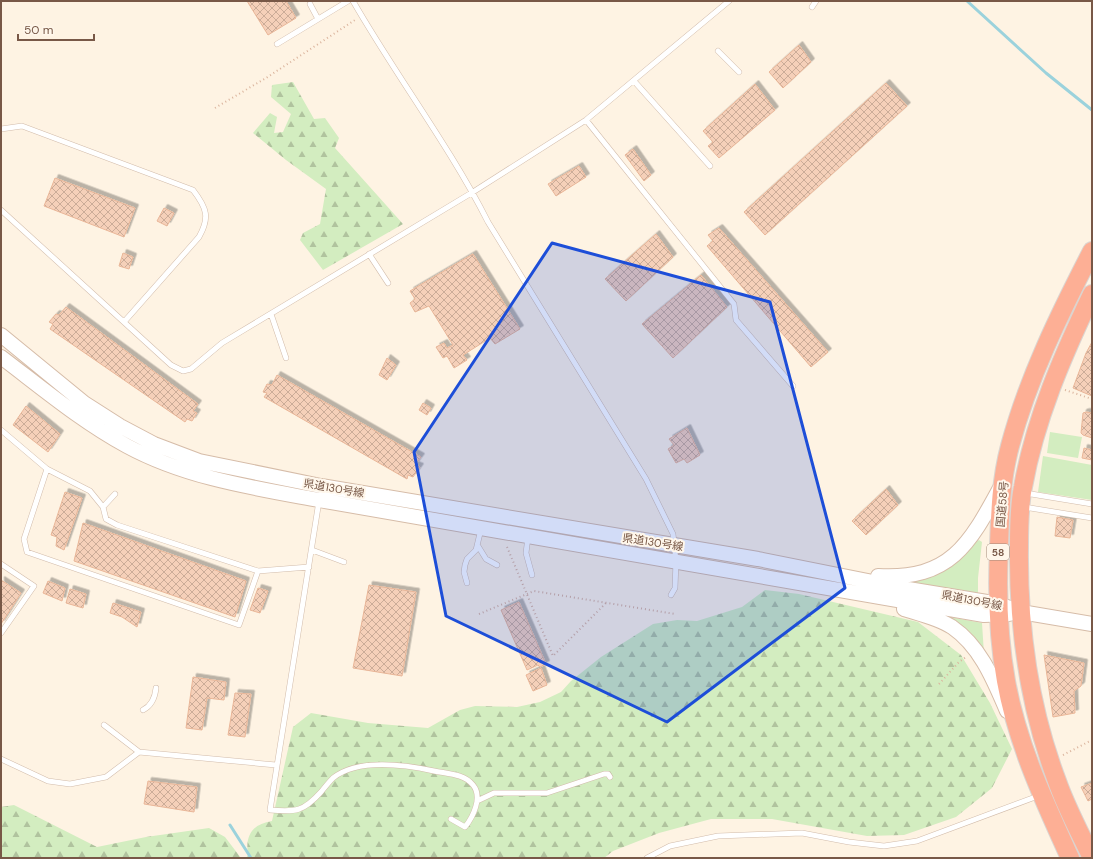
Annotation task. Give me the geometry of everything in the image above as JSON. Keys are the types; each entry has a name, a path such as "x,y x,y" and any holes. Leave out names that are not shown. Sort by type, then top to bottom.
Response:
{"highway":[{"name":"国道58号","path":"1070,858 1041,795 1021,740 1006,682 999,610 998,581 1002,485 1010,446 1024,402 1064,306 1092,251"},
{"name":"国道58号","path":"1092,294 1065,352 1040,420 1028,461 1021,499 1019,579 1021,612 1033,702 1042,737 1057,782 1092,858"}],"main road":[{"name":"県道130号線","path":"1,335 84,403 120,426 154,444 199,461 321,486 675,545 830,574 999,610 1021,612 1092,624"},
{"name":"県道130号線","path":"1,357 74,413 128,447 194,473 242,485 319,500 676,561 984,616 999,610"},
{"path":"830,574 894,577 910,576 934,569 959,551 978,529 1002,485"},
{"path":"820,587 850,597 903,608 936,619 952,627 967,640 990,673 1021,740"}],"lane":[{"path":"277,44 348,1"},
{"path":"354,1 380,48 473,192 488,222 646,479 673,534 676,561 675,588 671,595"},
{"path":"1,210 171,364 183,371 192,369 222,343 473,192 586,120 730,1"},
{"path":"812,7 816,1"},
{"path":"310,4 318,19"},
{"path":"718,51 739,72"},
{"path":"634,81 710,166"},
{"path":"586,120 734,304 736,320 793,386"},
{"path":"1,129 22,126 193,190 199,198 203,205 206,220 199,237 124,322"},
{"path":"369,254 388,283"},
{"path":"271,314 286,358"},
{"path":"1,430 47,469 90,491 103,507 106,519 117,525 258,571 309,567"},
{"path":"47,469 24,539 27,552 239,625 258,571"},
{"path":"321,486 270,810 289,811 303,808 314,800 333,778 348,770 376,765 398,764 465,777 474,787 477,794 476,801 469,821 465,827 451,819"},
{"path":"103,507 115,494"},
{"path":"1021,499 1092,504"},
{"path":"1021,499 1092,518"},
{"path":"467,583 464,565 478,546 481,528"},
{"path":"528,536 526,553 532,575"},
{"path":"478,546 486,559 497,565"},
{"path":"312,550 344,562"},
{"path":"1,564 34,586 1,633"},
{"path":"143,710 149,707 153,700 156,688"},
{"path":"104,725 139,752 276,765"},
{"path":"1,759 48,781 70,784 106,777 139,752"},
{"path":"476,801 494,793 547,793 604,774 608,774 610,777"},
{"path":"647,858 670,846 718,836 802,833 849,842 884,846 917,841 1041,795"}],"path":[{"path":"215,108 266,78 355,20"},
{"path":"1061,389 1092,399"},
{"path":"508,547 528,593 552,656 606,603"},
{"path":"479,614 534,591 675,614"},
{"path":"939,684 959,662 969,655"},
{"path":"1062,755 1092,740"}],"highlighted area":[{"path":"552,243 770,302 845,588 667,722 446,616 414,452"}],"green space":[{"path":"293,82 314,119 325,118 339,138 335,148 403,224 323,270 300,240 303,233 320,224 326,189 286,160 253,133 270,113 277,117 274,133 283,132 291,114 271,97 272,85"},
{"path":"1050,432 1082,437 1078,458 1047,453"},
{"path":"1043,456 1092,465 1092,500 1038,492"},
{"path":"979,540 982,542 978,578 978,595 905,583"},
{"path":"765,590 799,594 918,622 961,655 990,703 1012,749 992,788 956,817 904,835 867,836 772,819 711,819 659,833 613,851 604,858 246,858 248,855 247,848 251,832 259,825 272,821 293,727 311,713 368,723 428,728 460,710 475,706 517,707 540,702 561,692 571,681 601,657 653,624 677,620 697,621 742,607"},
{"path":"939,615 982,623 984,654"},
{"path":"14,805 97,847 146,837 209,828 225,837 241,858 1,858 1,807"}],"building":[{"path":"247,1 286,1 296,18 268,35"},
{"path":"799,45 811,62 783,88 769,72"},
{"path":"886,83 907,106 765,235 744,212"},
{"path":"755,84 775,110 719,158 708,146 713,142 703,131"},
{"path":"633,149 651,175 644,181 625,155"},
{"path":"579,166 586,177 556,196 548,184"},
{"path":"55,178 135,208 124,237 44,206"},
{"path":"164,208 174,213 167,226 157,221"},
{"path":"719,228 828,352 811,367 707,246 713,241 708,235"},
{"path":"656,234 673,257 626,301 605,279"},
{"path":"123,253 133,257 129,269 119,266"},
{"path":"473,254 520,329 495,344 490,338 463,355 467,360 454,368 447,356 443,358 436,347 444,343 447,348 453,345 429,306 415,312 410,303 415,299 410,291"},
{"path":"701,275 727,307 673,358 642,324"},
{"path":"66,307 198,404 193,411 197,413 192,421 187,419 185,422 50,329 53,324 49,322 56,314 59,315"},
{"path":"1092,342 1092,396 1073,388 1086,353"},
{"path":"387,358 396,365 387,380 379,375"},
{"path":"277,375 421,457 415,465 420,467 413,477 408,475 407,479 264,397 267,393 263,392 267,384 272,385"},
{"path":"423,403 431,408 427,415 419,410"},
{"path":"26,406 60,434 48,452 13,425"},
{"path":"1083,413 1092,413 1092,438 1081,433"},
{"path":"687,428 700,455 687,463 684,459 676,463 668,449 674,445 669,439"},
{"path":"1084,448 1092,450 1092,460 1082,458"},
{"path":"886,489 898,505 866,535 852,521"},
{"path":"65,492 82,498 64,550 56,546 57,537 51,535"},
{"path":"1057,517 1073,520 1070,538 1055,536"},
{"path":"83,523 246,581 235,617 74,561"},
{"path":"1,580 21,593 1,624"},
{"path":"48,581 65,588 62,601 43,593"},
{"path":"369,585 416,592 402,676 353,668"},
{"path":"258,588 268,591 260,613 250,610"},
{"path":"70,589 86,594 83,608 66,603"},
{"path":"519,602 546,664 540,667 538,665 527,670 501,610"},
{"path":"113,603 141,612 137,627 122,617 110,613"},
{"path":"1044,655 1084,663 1081,686 1074,691 1075,713 1053,717"},
{"path":"541,668 547,685 533,691 526,675"},
{"path":"193,677 226,682 224,700 207,698 202,730 186,728"},
{"path":"235,693 251,694 245,737 228,735"},
{"path":"148,781 197,787 194,812 144,804"},
{"path":"1092,783 1092,799 1088,801 1081,787"}],"waterway":[{"path":"967,1 1046,73 1092,110"},
{"path":"230,825 251,858"}]}
